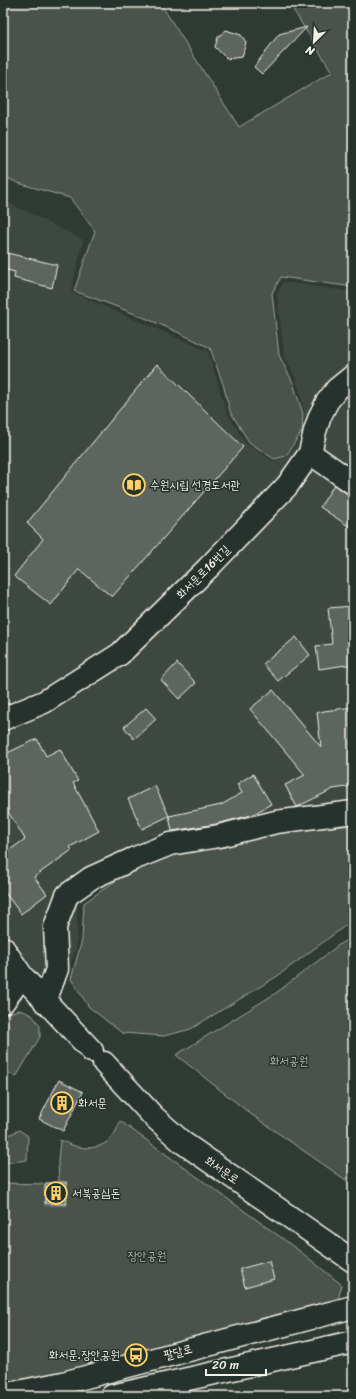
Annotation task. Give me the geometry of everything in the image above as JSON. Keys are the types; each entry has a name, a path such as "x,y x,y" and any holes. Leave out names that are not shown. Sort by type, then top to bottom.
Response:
{"street":[{"name":"화서문로16번길","path":"3,719 44,702 120,654 208,568 286,486 310,453 314,430 327,402 337,389 353,376"},
{"path":"310,453 353,483"},
{"path":"45,1002 57,969 56,926 67,895 91,878 170,844 219,836 276,822 353,812"},
{"name":"화서문로","path":"3,948 22,976 45,1002 153,1116 182,1142 353,1261"},
{"path":"3,1002 22,976"},
{"name":"팔달로","path":"3,1395 63,1383 353,1306"},
{"path":"112,1396 353,1342"}],"shaded area":[{"path":"3,200 83,240 71,292 208,351 226,411 245,443 273,461 287,457 307,433 302,399 296,379 284,355 277,295 283,282 353,292 353,820 290,825 104,881 78,900 76,949 64,979 19,994 3,1018"}],"green space":[{"path":"3,3 160,3 239,127 332,72 289,3 353,3 353,287 281,277 272,293 279,355 293,383 303,414 302,431 286,456 274,459 249,442 230,411 223,384 210,348 143,317 74,291 95,231 70,198 18,183 3,176"},
{"path":"353,825 353,920 276,977 191,1029 164,1036 122,1033 89,1007 71,979 82,940 84,903 128,872 182,849 261,834"},
{"name":"화서공원","path":"353,936 353,1185 252,1115 176,1055 276,993 340,944"},
{"path":"20,1010 32,1015 40,1026 40,1037 16,1077 3,1070 3,1020 8,1013"},
{"name":"장안공원","path":"120,1121 301,1252 342,1285 337,1303 3,1387 3,1183 44,1184 45,1205 67,1205 67,1182 59,1181 58,1161 60,1140 79,1147 96,1147 104,1144 110,1139 116,1131"},
{"path":"19,1130 28,1136 27,1160 3,1163 3,1138"}],"building":[{"path":"307,27 262,74 254,67 279,34"},
{"path":"226,30 241,35 246,42 242,57 227,59 215,47 218,37"},
{"path":"3,252 57,265 52,288 14,278 15,272 3,269"},
{"name":"수원시립 선경도서관","path":"157,364 243,447 112,597 79,569 51,605 14,576 43,539 27,523"},
{"path":"334,485 346,493 353,495 353,529 320,507"},
{"path":"353,606 353,664 319,669 316,646 332,644 328,608"},
{"path":"296,637 310,655 278,681 263,664"},
{"path":"177,663 196,683 179,699 161,680"},
{"path":"273,690 321,747 317,712 353,707 353,786 333,789 297,807 285,785 305,775 250,709"},
{"path":"146,708 156,719 134,739 124,727"},
{"path":"37,739 46,756 60,749 78,781 73,783 99,831 70,847 72,850 34,877 47,894 21,914 3,890 3,855 25,839 3,804 3,755"},
{"path":"253,774 271,804 252,815 216,824 172,831 169,816 221,805 242,793 237,784"},
{"path":"155,786 169,816 142,829 128,799"},
{"name":"화서문","path":"59,1080 83,1092 63,1131 39,1119"},
{"name":"서북공심돈","path":"46,1183 66,1183 66,1204 45,1203"},
{"path":"269,1261 274,1279 245,1287 240,1269"}],"place":[{"name":"수원시립 선경도서관","path":"134,485"},
{"name":"화서문","path":"62,1103"},
{"name":"서북공심돈","path":"56,1193"},
{"name":"화서문.장안공원","path":"136,1355"}]}
